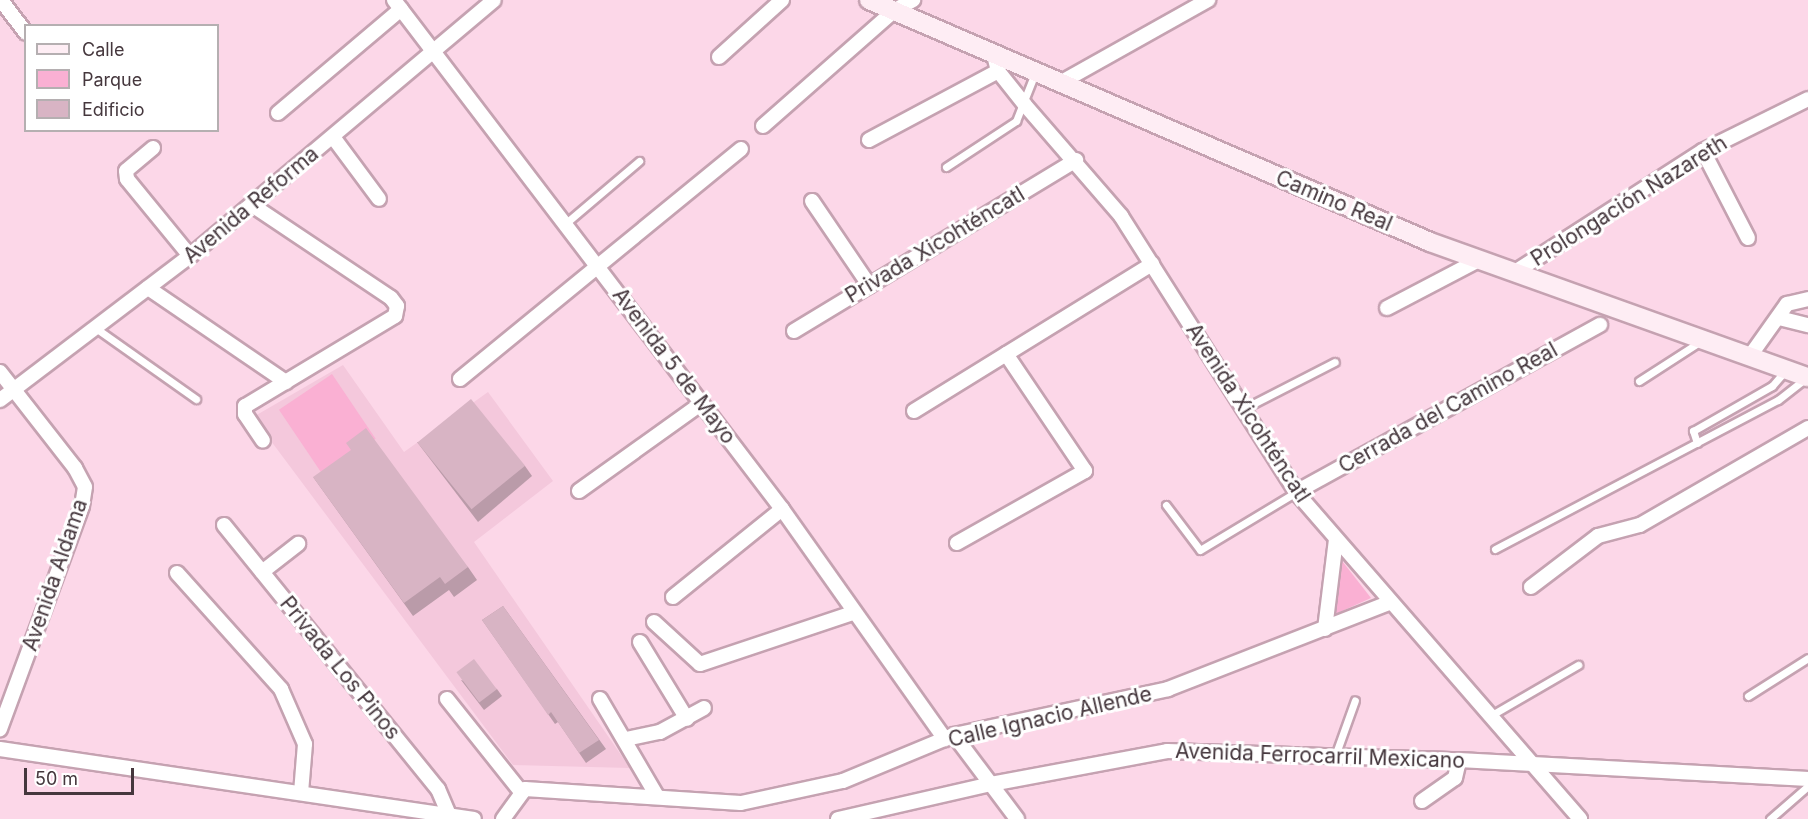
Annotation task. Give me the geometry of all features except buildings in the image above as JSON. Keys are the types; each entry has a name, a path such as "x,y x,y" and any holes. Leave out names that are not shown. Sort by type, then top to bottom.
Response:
{"main road":[{"name":"Camino Real","path":"869,0 895,10 996,63 1035,73 1060,83 1479,260 1808,377"}],"street":[{"path":"1,0 24,30"},
{"name":"Avenida Reforma","path":"0,400 148,288 252,205 494,0"},
{"path":"719,57 782,0"},
{"path":"763,126 895,10 914,0"},
{"path":"1060,83 1208,0"},
{"path":"278,114 397,4"},
{"name":"Avenida 5 de Mayo","path":"397,4 598,264 950,737 991,784 1017,819"},
{"path":"869,140 996,63"},
{"name":"Avenida Xicohténcatl","path":"996,63 1025,105 1076,160 1121,216 1296,492 1389,603 1580,819"},
{"name":"Prolongación Nazareth","path":"1515,272 1702,151 1808,99"},
{"path":"333,137 379,199"},
{"path":"153,148 126,171 127,179 189,256"},
{"path":"460,378 741,149"},
{"path":"1702,151 1748,238"},
{"name":"Privada Xicohténcatl","path":"794,330 1076,160"},
{"path":"812,201 868,285"},
{"path":"252,205 391,298 397,306 395,316 245,406 245,414 263,441"},
{"path":"1387,308 1479,260"},
{"path":"914,411 1152,264"},
{"path":"148,288 286,382"},
{"path":"1750,356 1779,318 1786,304 1808,299"},
{"path":"1779,318 1808,325"},
{"name":"Cerrada del Camino Real","path":"1296,492 1600,325"},
{"path":"957,543 1085,471 1006,354"},
{"name":"Avenida Aldama","path":"0,372 75,468 85,488 82,507 0,729"},
{"path":"579,491 702,403"},
{"path":"1531,587 1598,536 1640,525 1808,428"},
{"path":"674,597 782,509"},
{"name":"Privada Los Pinos","path":"224,525 438,789 449,815"},
{"path":"1325,629 1336,540"},
{"path":"262,572 298,544"},
{"path":"177,573 281,689 305,744 301,793"},
{"name":"Calle Ignacio Allende","path":"522,793 525,789 741,803 843,781 950,737 1168,690 1389,603"},
{"path":"654,622 691,659 710,663 855,612"},
{"path":"640,642 687,719"},
{"path":"447,699 522,793 503,819"},
{"path":"600,699 626,739 657,796"},
{"path":"626,739 660,732 704,708"},
{"path":"0,749 474,819"},
{"name":"Avenida Ferrocarril Mexicano","path":"838,819 991,784 1167,751 1459,760 1808,779"},
{"path":"1422,801 1455,778 1459,760"}],"lane":[{"path":"946,167 1016,121 1025,105 1035,73"},
{"path":"566,223 639,161"},
{"path":"94,327 196,399"},
{"path":"1639,381 1693,350 1702,340"},
{"path":"1243,409 1335,362"},
{"path":"1697,443 1693,431 1772,386 1786,369"},
{"path":"1496,549 1778,400 1808,377"},
{"path":"1166,505 1200,550 1296,492"},
{"path":"1748,696 1808,658"},
{"path":"1490,716 1578,665"},
{"path":"1335,756 1355,700"},
{"path":"1770,819 1808,786"}],"shaded area":[{"path":"343,365 404,452 488,392 553,481 474,542 630,768 513,765 253,417"}],"green space":[{"path":"332,374 376,439 323,474 279,410"},
{"path":"1339,557 1371,598 1331,616"}]}
